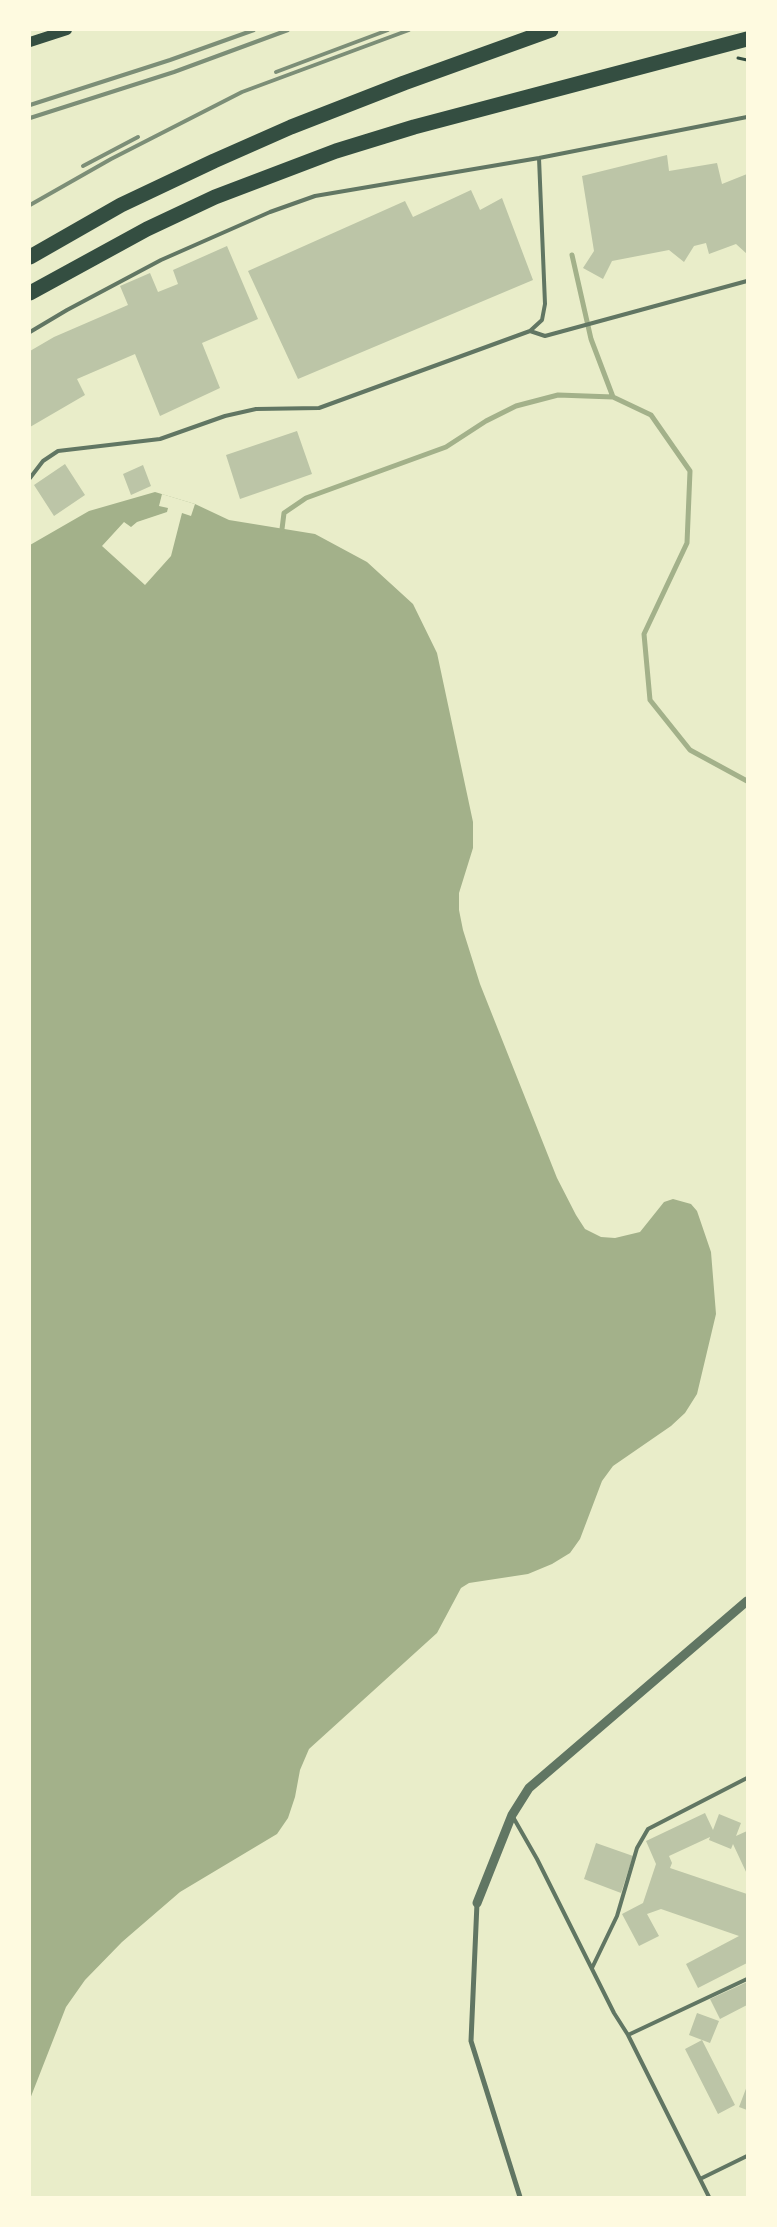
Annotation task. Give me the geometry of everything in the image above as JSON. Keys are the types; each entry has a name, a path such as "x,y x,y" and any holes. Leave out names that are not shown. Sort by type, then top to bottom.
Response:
{"highway":[{"path":"30,257 121,205 291,127 404,82 551,30"},
{"path":"30,293 147,229 215,197 336,151 414,127 747,39"}],"main road":[{"path":"30,42 67,30"}],"street":[{"path":"520,2197 471,2041 477,1903 512,1815 529,1788 747,1601"}],"lane":[{"path":"30,332 161,260 270,212 315,196 539,158 747,117"},
{"path":"30,478 43,461 58,451 160,439 225,416 256,408 319,408 530,331 542,320 545,304 539,158"},
{"path":"530,331 545,336 747,281"},
{"path":"592,1968 617,1916 637,1848 648,1829 747,1778"},
{"path":"512,1815 537,1858 709,2197"},
{"path":"628,2035 747,1979"},
{"path":"700,2179 747,2156"}],"shaded area":[{"path":"155,492 195,504 229,520 315,534 367,562 413,604 437,653 473,822 473,848 459,893 459,910 463,930 480,984 557,1178 585,1229 601,1237 615,1238 640,1232 664,1202 673,1199 691,1204 697,1211 711,1252 716,1314 697,1394 685,1413 671,1426 613,1466 602,1481 580,1539 570,1553 552,1564 528,1574 469,1583 461,1588 437,1633 309,1749 300,1770 295,1797 288,1818 277,1834 180,1892 122,1942 85,1980 66,2007 30,2099 30,545 89,511"}],"pier":[{"path":"162,494 195,504 191,516 182,513 171,556 145,585 102,546 124,522 131,527 137,522 167,512 168,508 159,506"}],"building":[{"path":"667,155 669,171 717,163 722,184 747,174 747,254 736,244 709,254 706,243 694,246 684,262 669,250 612,261 603,279 583,268 594,251 582,176"},
{"path":"471,190 480,210 502,198 533,280 298,379 248,271 405,201 413,217"},
{"path":"227,246 258,319 202,343 220,388 160,416 135,354 77,379 85,395 30,427 30,351 54,337 128,305 120,286 150,273 158,292 178,284 173,270"},
{"path":"297,431 312,474 240,499 226,455"},
{"path":"65,464 85,495 54,516 34,485"},
{"path":"143,465 151,486 131,495 123,474"},
{"path":"705,1813 713,1830 719,1814 741,1823 736,1836 747,1831 747,1874 733,1844 731,1849 709,1840 710,1837 669,1856 672,1863 670,1868 747,1894 747,1963 698,1988 686,1964 739,1936 661,1909 647,1914 659,1936 639,1946 622,1914 643,1903 656,1864 646,1841"},
{"path":"596,1843 633,1856 621,1893 584,1879"},
{"path":"747,1982 747,2005 720,2019 710,1999"},
{"path":"697,2013 719,2021 710,2043 689,2035"},
{"path":"702,2040 735,2105 718,2114 685,2049"},
{"path":"747,2086 747,2110 739,2107"}],"waterway":[{"path":"572,255 591,339 613,397"},
{"path":"282,529 284,513 306,498 446,447 486,421 516,406 558,395 613,397 651,415 690,471 687,543 644,634 650,700 690,750 747,781"}],"railway":[{"path":"30,105 170,60 254,30"},
{"path":"30,118 174,72 288,30"},
{"path":"276,72 388,30"},
{"path":"30,205 111,159 242,92 409,30"},
{"path":"83,166 138,137"}]}
